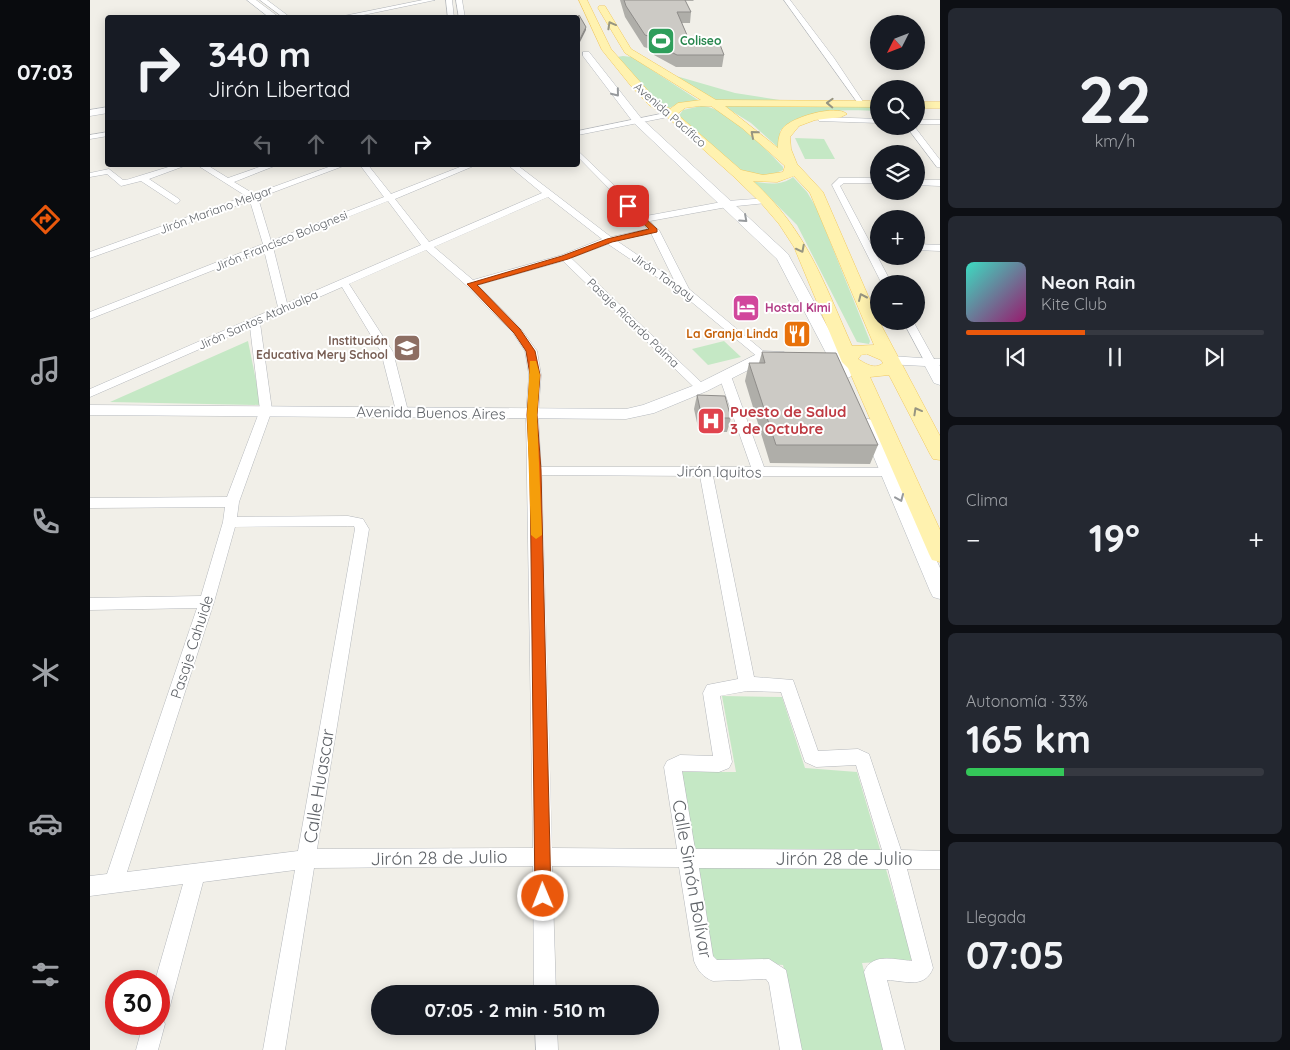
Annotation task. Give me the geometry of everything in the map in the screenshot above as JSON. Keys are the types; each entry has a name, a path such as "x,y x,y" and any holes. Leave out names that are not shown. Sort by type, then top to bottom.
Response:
{"main road":[{"path":"251,0 272,15"},
{"name":"Avenida Pacífico","path":"584,0 607,51 653,103 670,114 737,173 766,200 785,222 801,247 896,472 940,554"},
{"path":"580,53 607,51 620,54 627,50 598,0"},
{"name":"Avenida Pacífico","path":"627,50 714,103 746,126 791,165 816,192 890,361 940,454"},
{"path":"649,63 703,83"},
{"path":"735,92 870,111"},
{"path":"670,114 682,105 805,102"},
{"path":"925,105 940,105"},
{"path":"737,173 755,178 775,178 789,174 791,165 784,147 785,136 790,127 800,121 818,116 870,107"},
{"path":"90,113 105,110"},
{"path":"925,113 940,113"},
{"name":"Avenida Buenos Aires","path":"90,410 402,411 532,415 626,414 648,409 701,388 763,356 800,357"},
{"path":"819,357 849,360 874,372 886,370 890,361"},
{"path":"896,472 940,591"}],"street":[{"path":"263,0 284,15"},
{"path":"353,15 432,0"},
{"path":"449,0 451,15"},
{"path":"460,0 462,15"},
{"path":"787,0 832,59 862,109"},
{"path":"580,53 637,120 783,257 849,360"},
{"path":"580,133 670,114"},
{"path":"822,119 870,121"},
{"path":"925,122 940,122"},
{"path":"580,123 588,131"},
{"path":"90,137 105,134"},
{"path":"917,135 940,165"},
{"path":"580,154 641,220 654,230 686,292"},
{"path":"90,175 109,171 122,183 177,167"},
{"path":"204,167 253,197 268,246 284,310"},
{"path":"228,181 267,167"},
{"name":"Jirón Mariano Melgar","path":"90,255 336,167"},
{"path":"365,167 388,199 426,246 471,284 517,331 531,351 535,375 532,415 535,470 545,985"},
{"name":"Jirón Francisco Bolognesi","path":"90,316 467,167"},
{"name":"Jirón Tangay","path":"515,167 610,240 686,292 763,356"},
{"path":"142,178 176,201"},
{"path":"870,181 842,180 836,185 882,275"},
{"path":"925,182 940,183"},
{"name":"Jirón Santos Atahualpa","path":"90,393 549,193"},
{"path":"641,220 727,204 766,200"},
{"path":"471,284 565,257 610,240 654,230"},
{"path":"925,247 940,248"},
{"name":"Pasaje Ricardo Palma","path":"565,257 701,388"},
{"path":"344,283 387,352 402,411"},
{"path":"255,322 266,410"},
{"path":"914,330 935,362 940,380"},
{"path":"890,361 935,362"},
{"path":"726,376 759,472"},
{"name":"Pasaje Cahuide","path":"114,883 207,602 230,522 232,502 266,410"},
{"name":"Jirón Iquitos","path":"535,470 896,472"},
{"path":"706,472 747,684 787,685 811,756 816,759 858,757 864,760 923,962 923,968 920,972 878,969 874,972 894,1050"},
{"path":"90,503 232,502"},
{"path":"230,522 358,522"},
{"name":"Calle Huascar","path":"274,1050 362,529 358,522"},
{"path":"90,604 207,602"},
{"name":"Calle Simón Bolívar","path":"747,684 713,690 710,693 723,762 719,764 680,763 673,767 704,961 713,971 769,969 776,972 779,977 791,1050"},
{"name":"Jirón 28 de Julio","path":"90,886 307,859 542,857 688,859 894,858 940,860"},
{"path":"169,970 196,872"},
{"path":"147,1050 151,1035"},
{"path":"546,1035 547,1050"}],"green space":[{"path":"617,57 632,57 701,102 678,104 665,110"},
{"path":"676,76 735,93 786,101 716,101"},
{"path":"722,105 870,105 870,111 826,112 813,114 789,123 780,131 781,150 751,123"},
{"path":"701,106 722,113 745,129 783,167 783,170 769,176 744,172 678,117 683,110"},
{"path":"795,138 824,139 835,159 805,159"},
{"path":"793,177 807,192 817,209 870,341 869,344 857,342 797,225 753,181 779,183"},
{"path":"248,341 261,405 110,402"},
{"path":"724,341 741,357 708,365 692,349"},
{"path":"722,696 782,697 805,768 857,772 913,960 862,963 884,1050 801,1050 783,965 713,960 682,772 736,772"}],"building":[{"path":"624,0 685,0 691,12 677,12 690,42 719,42 724,55 677,55 655,44 658,39 645,35"},
{"path":"580,17 586,27 580,39"},
{"path":"762,352 836,353 878,445 776,445 749,363 765,363"},
{"path":"697,395 725,396 731,418 702,418"}],"slow traffic":[{"path":"533,363 535,375 532,415 536,535"}],"place":[{"name":"Coliseo","path":"661,41"},
{"name":"Hostal Kimi","path":"746,308"},
{"name":"La Granja Linda","path":"797,334"},
{"name":"Institución Educativa Mery School","path":"407,348"},
{"name":"Puesto de Salud 3 de Octubre","path":"711,421"}],"route":[{"path":"543,896 535,470 532,415 535,375 531,351 517,331 471,284 565,257 610,240 654,230 628,206"}]}
